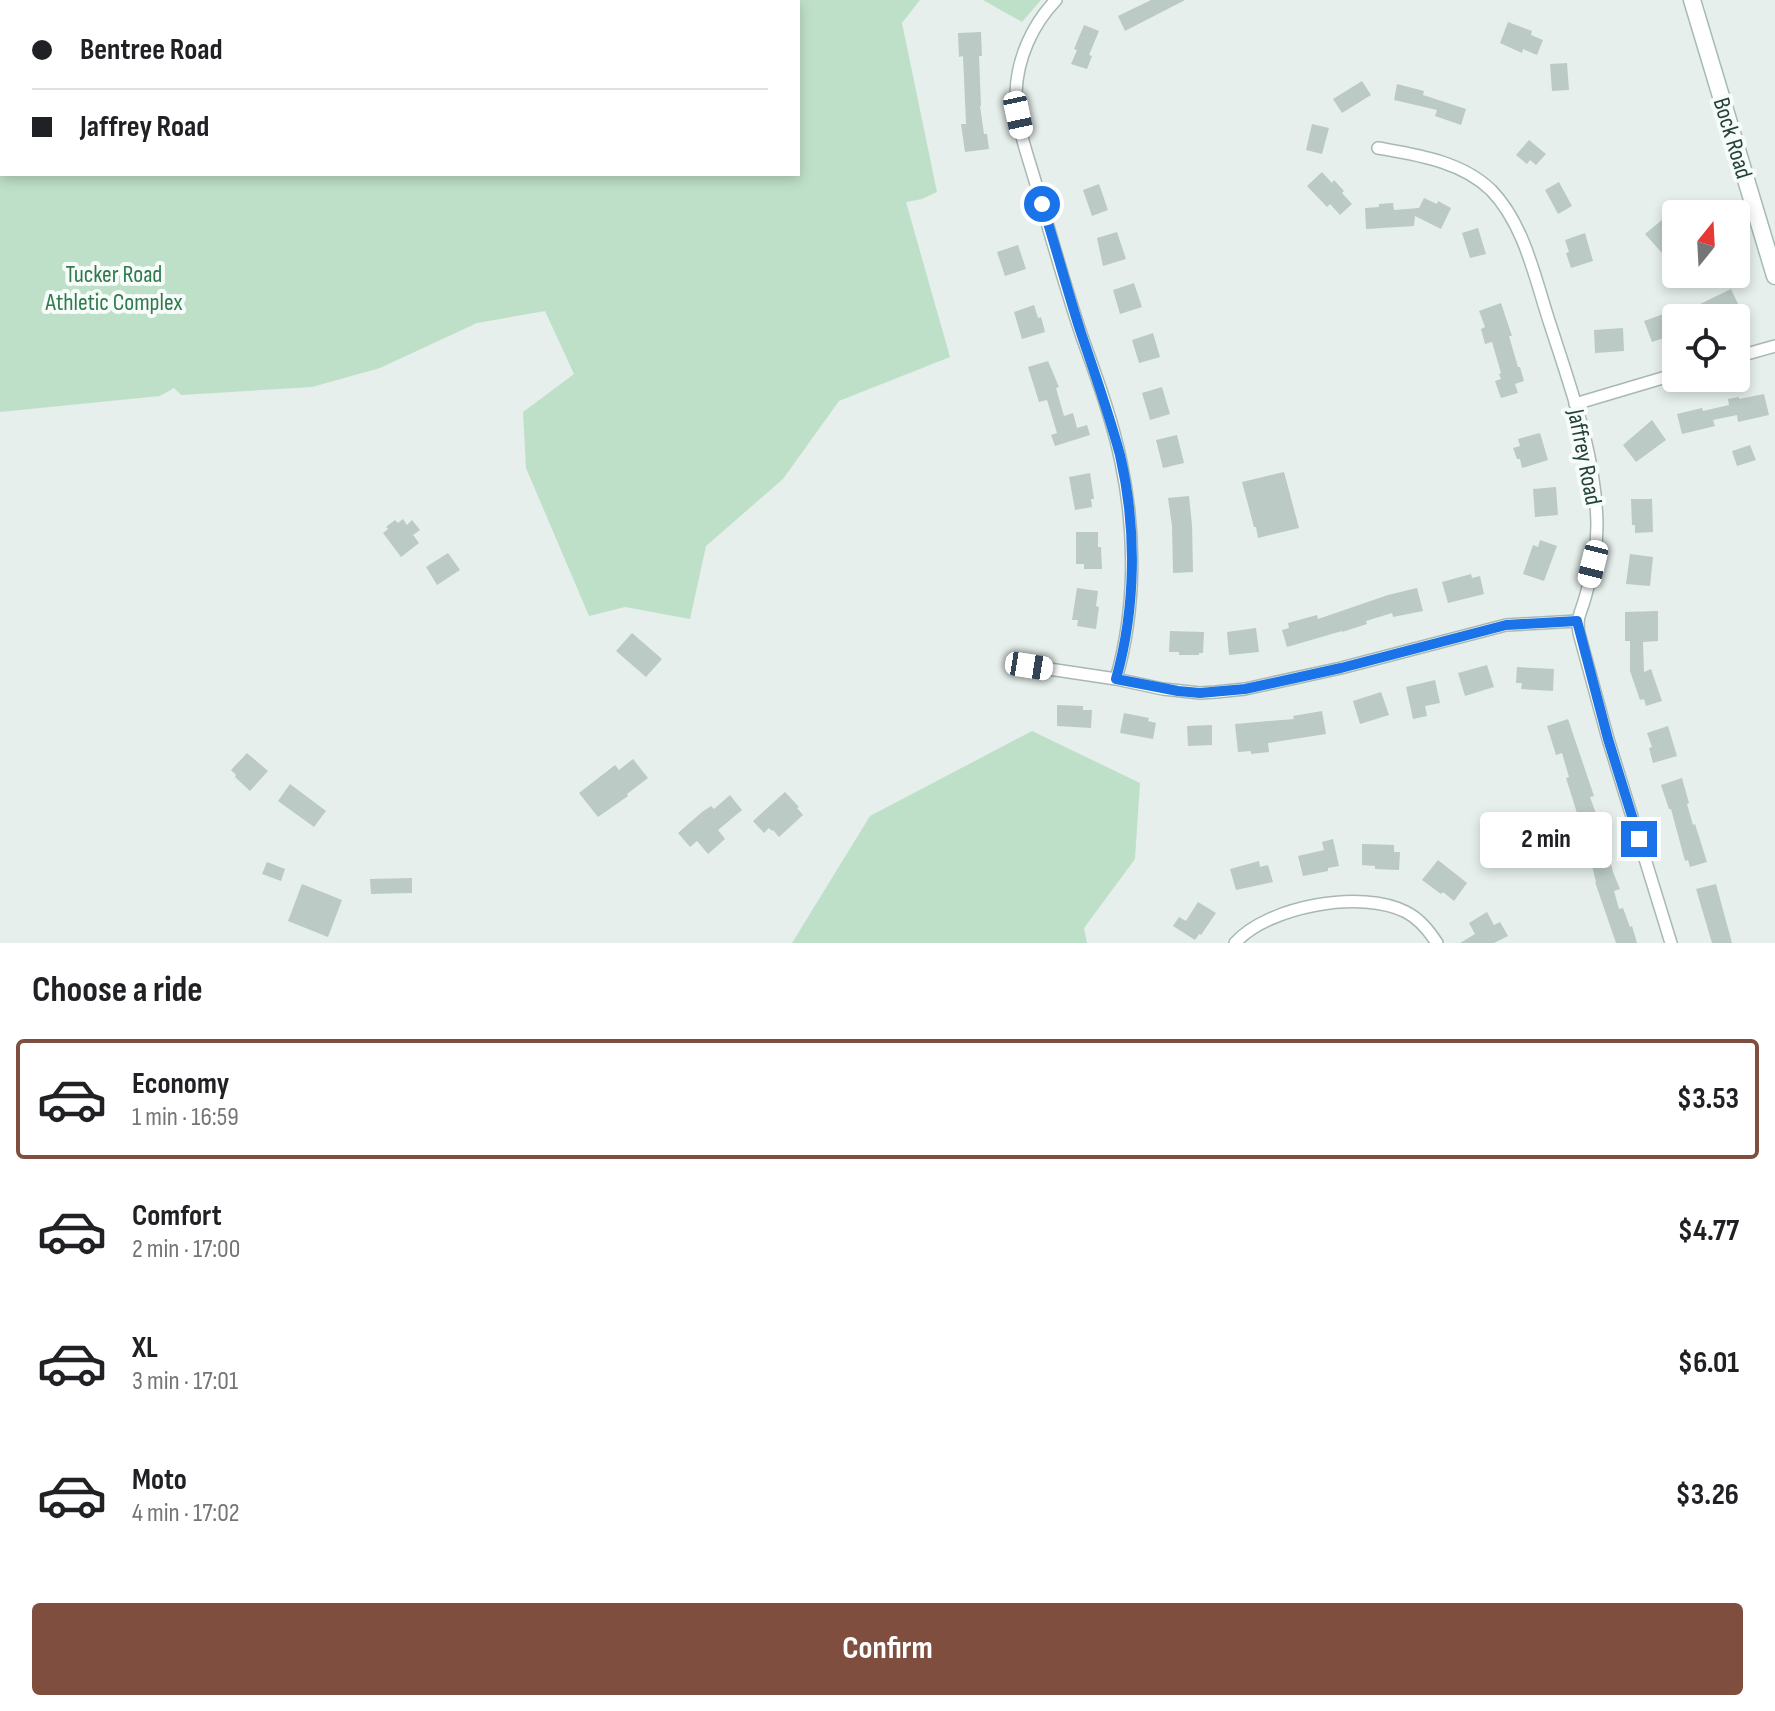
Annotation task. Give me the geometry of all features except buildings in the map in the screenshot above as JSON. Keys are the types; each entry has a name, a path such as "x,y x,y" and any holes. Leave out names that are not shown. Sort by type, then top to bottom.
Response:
{"main road":[{"name":"Bock Road","path":"1692,0 1775,276"}],"street":[{"path":"1056,0 1028,39 1016,95 1022,135 1123,469 1130,526 1131,579 1125,643 1116,679"},
{"name":"Jaffrey Road","path":"1378,148 1457,168 1483,184 1508,211 1529,260 1575,404 1591,469 1597,525 1593,564 1577,621"},
{"path":"1750,353 1775,346"},
{"path":"1575,404 1662,378"},
{"path":"1029,666 1200,693 1245,689 1341,668 1506,625 1577,621 1608,739 1671,943"},
{"path":"1235,943 1254,927 1288,913 1335,902 1361,901 1403,910 1424,926 1437,943"}],"green space":[{"name":"Tucker Road Athletic Complex","path":"800,0 920,0 902,23 937,192 906,202 950,357 839,401 783,479 706,546 690,619 625,607 589,616 526,468 523,412 574,374 545,311 477,323 380,368 312,387 181,395 174,388 160,396 0,412 0,176 800,176"},
{"path":"983,0 1041,0 1022,22"},
{"path":"1032,731 1140,783 1135,859 1084,928 1087,943 792,943 870,816"}],"route":[{"path":"1042,204 1114,432 1126,491 1131,536 1131,579 1125,643 1116,679 1200,693 1245,689 1341,668 1506,625 1577,621 1608,739 1639,839"}]}
